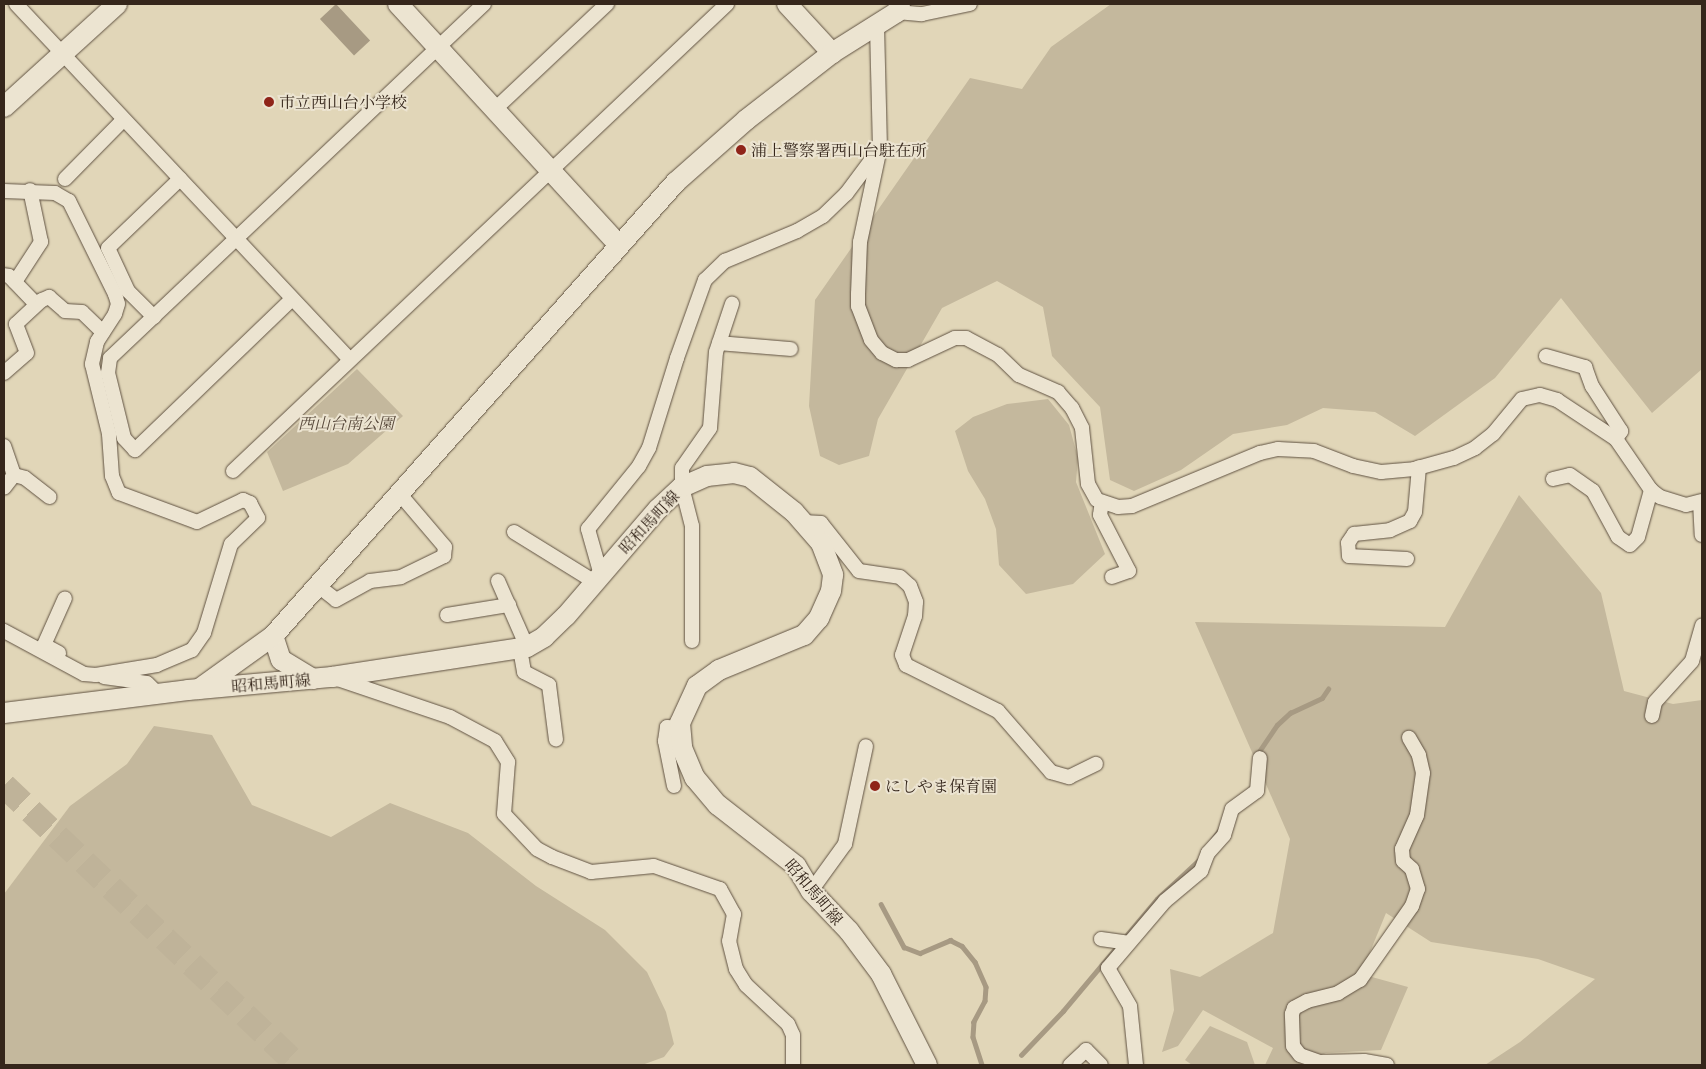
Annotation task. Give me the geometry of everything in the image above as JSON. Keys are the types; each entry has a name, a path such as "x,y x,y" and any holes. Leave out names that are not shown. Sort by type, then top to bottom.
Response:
{"street":[{"path":"16,4 123,120 349,358"},
{"path":"6,99 62,55 117,4"},
{"path":"398,4 553,171 618,245"},
{"path":"292,299 135,450 124,438 108,373 110,358 484,4"},
{"path":"495,109 607,4"},
{"path":"233,471 349,358 553,171 726,4"},
{"path":"787,4 832,53"},
{"path":"198,689 273,636 618,245 704,155 832,53 877,26 899,8 922,14 970,4"},
{"path":"877,26 880,148 860,242 858,306 871,340 882,353 896,360 908,360 955,338 966,338 998,355 1019,375 1058,392 1072,408 1082,428 1089,490 1093,497 1118,507 1132,506 1260,453 1278,449 1314,451 1353,466 1381,472 1419,468 1454,458 1475,448 1494,434 1516,404 1534,396 1557,400 1616,439 1651,490 1673,503 1701,501 1702,535"},
{"path":"65,178 123,120"},
{"path":"598,578 588,530 649,448 680,349 705,280 725,261 797,231 823,216 846,194 880,148"},
{"path":"154,317 128,291 108,248 180,179"},
{"path":"4,191 30,190 55,192 69,201 76,211 118,304 92,353 92,364 109,434 112,476 119,493 197,522 243,500 250,503 258,518 231,544 204,633 192,650 157,665 96,675"},
{"path":"30,190 41,242 9,279 36,304"},
{"path":"4,373 27,353 16,324 36,304 49,297 65,311 82,312 103,332"},
{"path":"692,641 692,526 682,487 682,468 710,428 720,343 732,304"},
{"path":"720,343 791,349"},
{"path":"1546,356 1585,367 1592,386 1622,431 1616,439"},
{"path":"4,446 14,475"},
{"path":"1407,558 1349,556 1348,543 1354,534 1390,530 1410,522 1415,512 1419,468"},
{"name":"昭和馬町線","path":"4,713 198,689 322,678 524,648 544,637 682,487 707,476 734,473 750,476 803,522 821,543 833,575 831,591 819,618 797,640 708,676 691,697 679,728 686,760 695,778 718,804 796,866 811,891 849,931 881,974 927,1065"},
{"path":"4,488 14,475"},
{"path":"14,475 25,478 49,497"},
{"path":"1552,479 1570,475 1593,491 1618,537 1630,545 1638,537 1651,490"},
{"path":"317,586 336,600 370,581 382,577 401,577 444,556 445,547 399,493"},
{"path":"1102,502 1100,515 1129,571 1112,577"},
{"path":"803,522 821,523 859,571 900,577 910,586 916,602 916,616 902,655 906,665 998,711 1051,772 1069,777 1096,764"},
{"path":"514,532 598,578"},
{"path":"498,581 509,605 524,648 524,672 549,685 556,740"},
{"path":"61,664 63,655 44,645 65,598"},
{"path":"447,615 509,605"},
{"path":"1652,716 1656,702 1692,661 1702,625"},
{"path":"4,631 61,664 84,674 147,683 158,694"},
{"path":"273,636 281,660 322,678 450,717 495,741 508,762 504,814 537,849 591,872 654,866 720,889 734,914 729,941 736,969 746,985 788,1024 793,1036 794,1065"},
{"path":"674,786 665,741 667,727 679,728"},
{"path":"1387,1065 1364,1061 1320,1062 1300,1055 1293,1046 1292,1014 1294,1008 1307,1001 1338,993 1360,980 1412,906 1418,889 1412,869 1403,861 1402,849 1417,815 1423,773 1409,738"},
{"path":"811,891 845,844 866,746"},
{"path":"1136,1065 1130,1006 1108,968 1128,942 1165,901 1201,871 1208,853 1226,830 1232,809 1257,791 1260,758"},
{"path":"1107,939 1128,942"},
{"path":"1070,1065 1086,1050 1102,1065"}],"green space":[{"path":"1111,4 1702,4 1702,369 1652,413 1561,298 1495,378 1415,436 1375,412 1323,408 1287,425 1233,434 1181,470 1134,491 1110,480 1100,407 1052,356 1043,307 997,281 942,308 878,419 869,456 839,465 820,456 809,406 815,300 970,78 1022,89 1051,47"},
{"name":"西山台南公園","path":"357,369 403,416 348,464 283,491 267,452"},
{"path":"1048,399 1069,425 1078,458 1076,482 1105,554 1073,584 1026,594 999,565 996,529 985,499 968,471 955,431 973,417 1007,404"},
{"path":"1519,495 1601,593 1624,691 1673,704 1702,700 1702,1065 1485,1065 1520,1042 1595,979 1538,959 1431,942 1386,913 1361,974 1408,987 1381,1050 1326,1053 1298,1065 1265,1065 1273,1048 1203,1010 1178,1046 1162,1052 1174,1010 1170,969 1200,977 1273,933 1290,839 1195,622 1445,627"},
{"path":"154,726 212,735 252,805 331,837 390,803 468,833 536,886 605,930 647,972 666,1012 674,1044 664,1057 642,1065 4,1065 4,894 70,806 127,764"},
{"path":"1210,1026 1247,1042 1255,1065 1192,1065 1185,1060"}],"shaded area":[{"path":"336,4 370,41 354,56 320,19"}],"waterway":[{"path":"1256,756 1277,725 1290,713 1322,698 1328,689"},
{"path":"1212,840 1222,826"},
{"path":"1021,1055 1063,1011 1157,899 1200,859"},
{"path":"881,904 904,947 920,953 950,940 962,946 975,962 986,987 985,1001 974,1022 973,1037 982,1065"}],"tunnel":[{"path":"4,785 298,1065"}],"place":[{"name":"市立西山台小学校","path":"269,102"},
{"name":"浦上警察署西山台駐在所","path":"741,150"},
{"name":"にしやま保育園","path":"875,786"}]}
